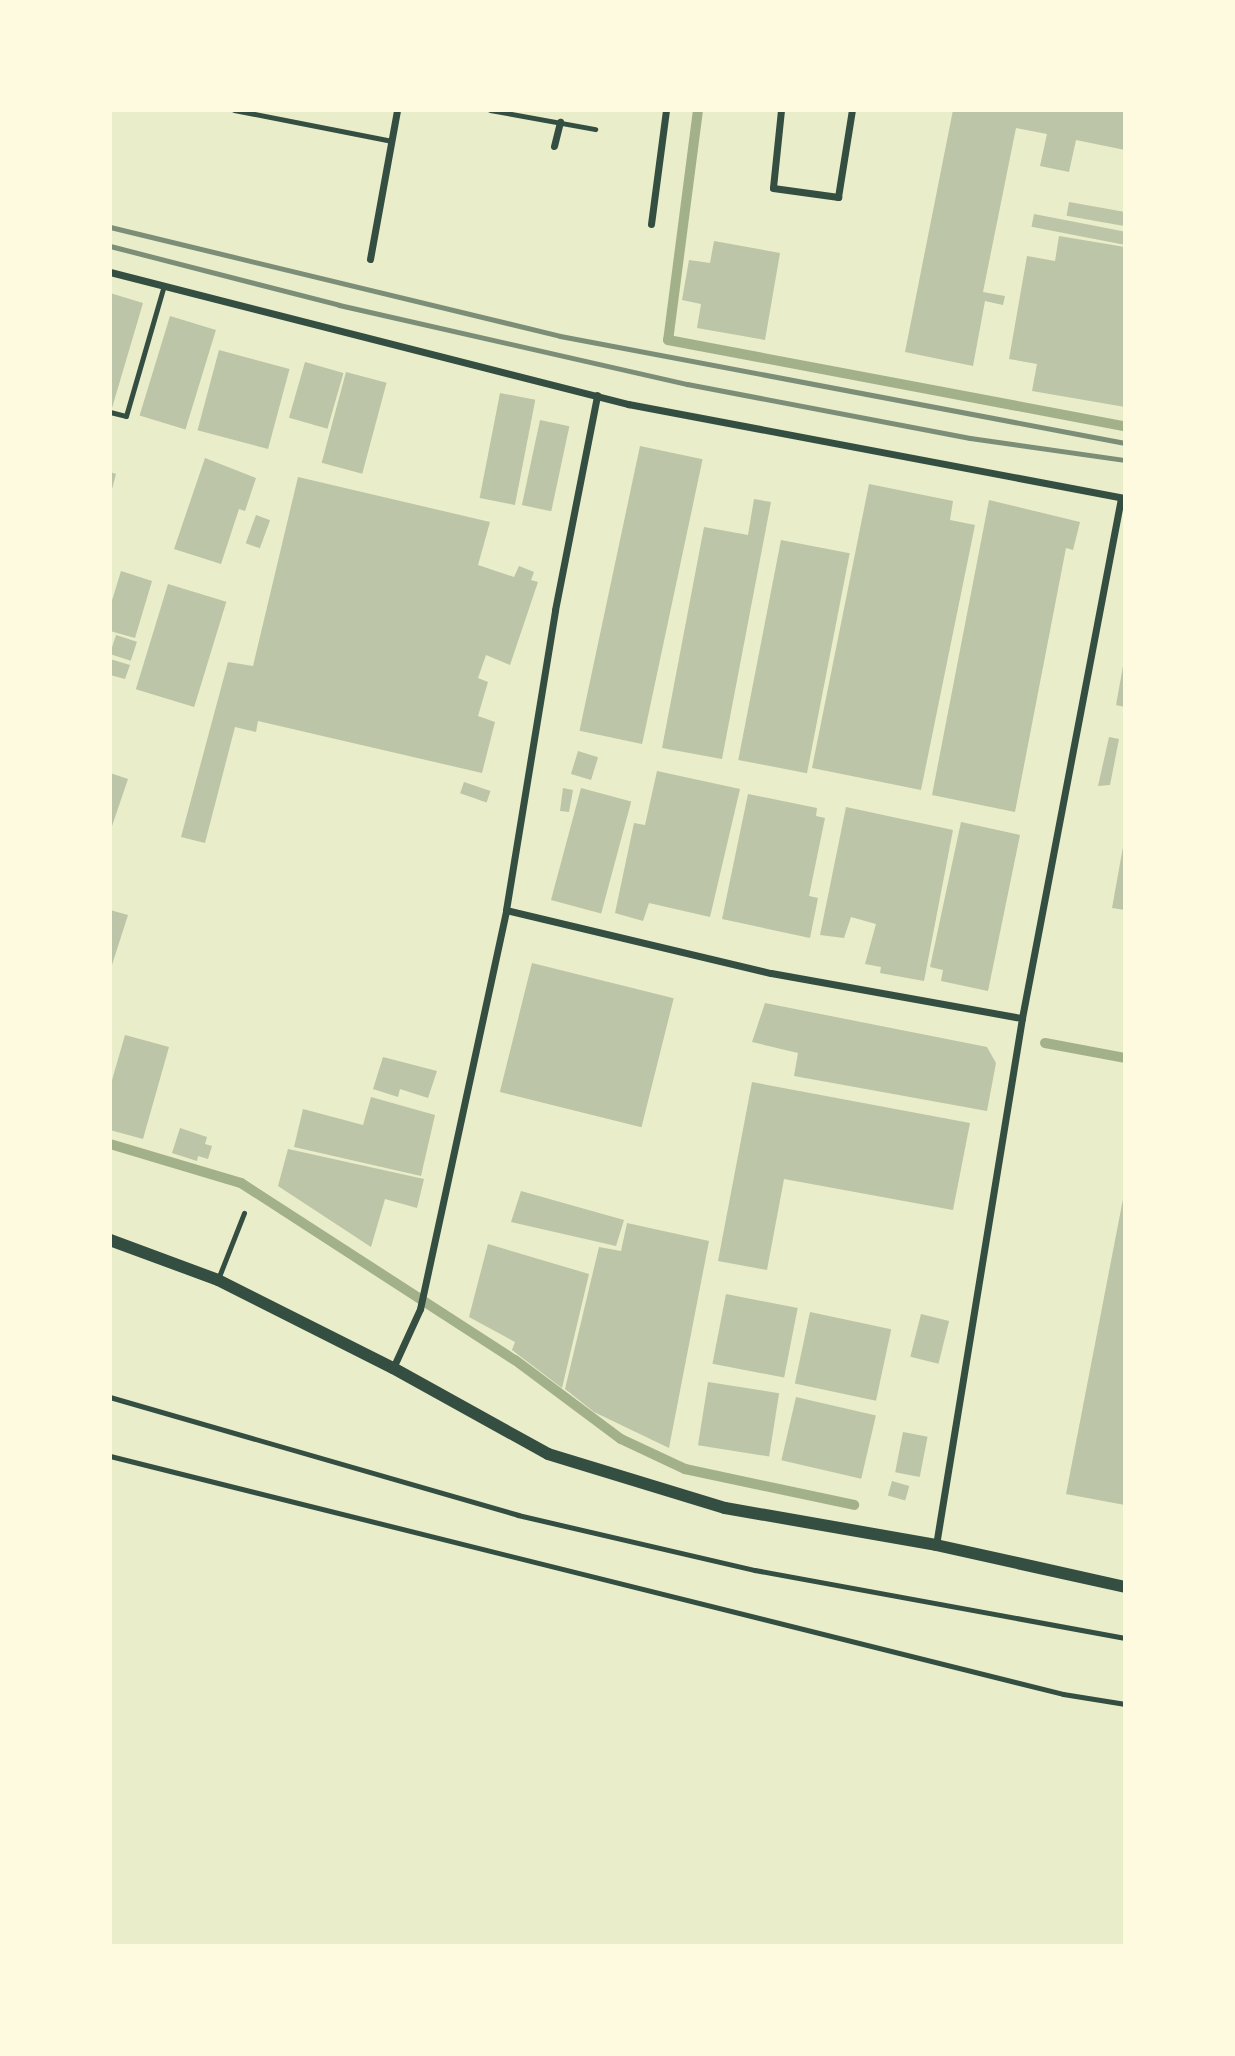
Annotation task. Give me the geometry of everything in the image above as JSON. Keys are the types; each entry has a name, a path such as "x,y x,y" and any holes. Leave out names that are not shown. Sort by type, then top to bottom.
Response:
{"street":[{"path":"370,258 397,110"},
{"path":"651,224 666,110"},
{"path":"781,110 773,188 838,197 852,110"},
{"path":"554,146 559,122"},
{"path":"110,272 597,395 1123,498 1022,1018 936,1545"},
{"path":"393,1368 420,1309 506,911 555,610 597,395"},
{"path":"506,911 771,973 1022,1018"},
{"path":"110,1240 218,1280 393,1368 548,1454 725,1508 936,1545 1125,1587"}],"lane":[{"path":"234,110 392,141"},
{"path":"490,110 595,129"},
{"path":"110,412 126,416 164,285"},
{"path":"218,1280 244,1213"},
{"path":"110,1456 1063,1694 1125,1704"}],"path":[{"path":"110,1397 518,1515 755,1570 1125,1638"}],"building":[{"path":"953,110 1125,110 1125,150 1076,140 1069,172 1040,166 1047,134 1016,128 983,292 1005,296 1003,305 985,301 973,366 905,352"},
{"path":"1069,202 1125,212 1123,226 1067,216"},
{"path":"1034,214 1125,232 1123,245 1032,227"},
{"path":"1059,236 1125,247 1125,407 1032,391 1037,364 1009,359 1027,256 1055,261"},
{"path":"714,241 780,253 765,340 697,328 701,304 682,300 689,260 710,263"},
{"path":"110,293 143,303 112,408 110,407"},
{"path":"170,316 216,330 185,429 140,415"},
{"path":"219,350 290,369 268,449 198,430"},
{"path":"305,362 343,373 327,429 289,418"},
{"path":"346,372 387,383 362,474 322,463"},
{"path":"500,393 535,400 515,505 480,498"},
{"path":"540,420 569,426 551,511 522,505"},
{"path":"640,446 703,459 642,744 579,731"},
{"path":"205,458 256,478 245,511 239,509 221,564 174,549"},
{"path":"110,472 116,474 111,493 110,493"},
{"path":"298,477 490,522 478,565 514,577 519,566 534,572 531,580 538,582 510,665 486,655 478,678 488,682 478,716 495,722 482,773 258,721 256,732 235,727 205,843 181,837 228,662 253,666"},
{"path":"869,484 953,501 950,520 975,525 921,790 812,768"},
{"path":"754,499 771,502 722,759 662,748 704,527 748,535"},
{"path":"989,500 1080,522 1073,550 1066,548 1015,812 932,795"},
{"path":"256,515 270,520 260,548 246,543"},
{"path":"781,540 850,553 807,773 738,760"},
{"path":"121,571 152,581 135,638 110,631 110,607"},
{"path":"168,584 226,602 194,707 136,689"},
{"path":"116,635 137,642 131,661 110,654"},
{"path":"110,659 130,665 125,679 110,675"},
{"path":"1125,666 1125,707 1116,705"},
{"path":"1109,737 1119,739 1110,785 1098,786"},
{"path":"578,751 598,757 591,780 571,774"},
{"path":"657,771 740,789 710,917 649,903 643,921 615,913 634,823 645,825"},
{"path":"110,773 128,779 111,829 110,829"},
{"path":"464,782 490,791 487,802 460,793"},
{"path":"563,788 573,790 569,812 560,811"},
{"path":"581,788 631,801 601,914 551,900"},
{"path":"748,794 817,808 816,816 825,818 809,896 818,898 810,938 722,919"},
{"path":"846,807 953,830 924,981 880,973 881,967 865,964 876,924 851,917 844,938 820,935"},
{"path":"961,822 1020,835 988,991 941,981 943,970 930,967"},
{"path":"1125,847 1125,910 1112,908"},
{"path":"110,910 128,915 111,968 110,968"},
{"path":"532,963 674,998 641,1127 500,1092"},
{"path":"765,1003 987,1047 996,1063 987,1111 794,1076 798,1053 752,1042"},
{"path":"125,1035 169,1047 143,1139 110,1130 110,1087"},
{"path":"383,1057 437,1071 428,1098 400,1089 398,1097 373,1089"},
{"path":"752,1082 970,1123 953,1210 784,1179 767,1270 718,1261"},
{"path":"371,1097 435,1115 421,1176 294,1147 303,1109 363,1125"},
{"path":"180,1128 207,1137 205,1144 212,1146 208,1159 198,1156 197,1161 172,1153"},
{"path":"288,1149 424,1179 417,1208 385,1199 371,1247 278,1186"},
{"path":"521,1191 624,1220 616,1246 511,1222"},
{"path":"1123,1199 1125,1200 1125,1505 1066,1494"},
{"path":"627,1223 709,1241 669,1448 594,1412 565,1389 599,1247 621,1251"},
{"path":"488,1244 589,1274 562,1388 512,1350 515,1342 469,1317"},
{"path":"726,1294 798,1308 784,1378 712,1364"},
{"path":"810,1312 891,1329 876,1401 795,1383"},
{"path":"921,1314 949,1321 938,1364 910,1357"},
{"path":"708,1382 779,1393 769,1456 698,1445"},
{"path":"796,1397 876,1415 861,1479 781,1460"},
{"path":"903,1432 928,1437 920,1477 895,1472"},
{"path":"892,1481 909,1486 905,1500 888,1495"}],"waterway":[{"path":"698,110 668,340 1125,426"},
{"path":"1045,1043 1125,1058"},
{"path":"110,1144 241,1183 515,1360 621,1439 685,1469 854,1505"}],"railway":[{"path":"110,227 560,336 1125,443"},
{"path":"110,246 339,305 687,384 970,438 1125,460"}]}
